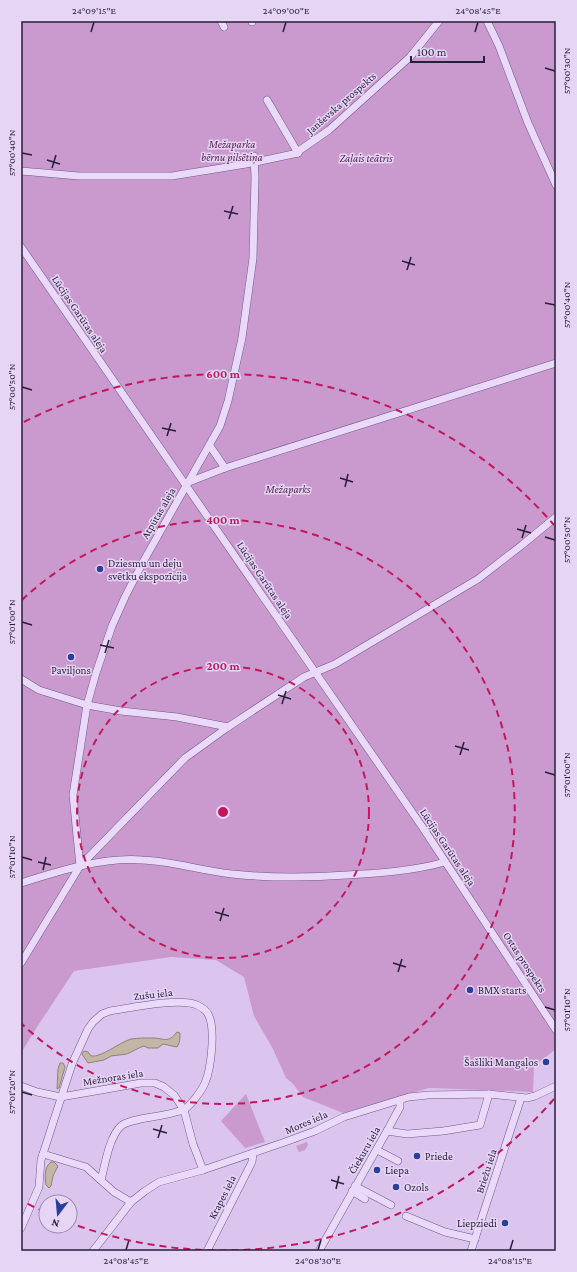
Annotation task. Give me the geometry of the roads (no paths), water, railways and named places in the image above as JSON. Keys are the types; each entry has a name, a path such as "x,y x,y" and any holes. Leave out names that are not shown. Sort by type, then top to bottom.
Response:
{"street":[{"name":"Janševska prospekts","path":"21,171 79,176 172,176 254,159 298,153 300,150 329,130 410,57 439,21"},
{"path":"487,21 499,46 528,123 556,185"},
{"path":"267,100 298,153"},
{"name":"Atpūtas aleja","path":"80,866 73,795 87,706 96,673 112,626 125,597 143,562 210,446 220,426 228,401 242,338 254,249 254,159"},
{"name":"Lūcijas Garūtas aleja","path":"21,247 188,484 314,673 445,862 488,927"},
{"path":"188,484 224,468 556,363"},
{"path":"210,446 224,468"},
{"path":"21,963 80,866 185,758 228,727 304,677 334,664 478,579 556,517"},
{"path":"21,679 39,690 87,706 177,717 228,727"},
{"path":"21,883 80,866 114,861 141,860 231,874 273,877 381,873 445,862"},
{"name":"Ostas prospekts","path":"488,927 556,1030"},
{"name":"Zušu iela","path":"21,1228 39,1188 40,1166 43,1154 72,1064 88,1029 98,1016 110,1011 171,1002 188,1002 197,1005 208,1013 211,1020 212,1039 206,1081 184,1110"},
{"name":"Mežnoras iela","path":"21,1086 38,1092 61,1097 148,1082 160,1085 169,1090 184,1110 193,1144 203,1170"},
{"name":"Mores iela","path":"93,1251 131,1202 159,1182 203,1170 253,1153 315,1131 344,1117 400,1100 417,1096 489,1094 521,1098 534,1096 556,1086"},
{"path":"387,1132 407,1134 443,1131 480,1124 489,1094"},
{"name":"Briežu iela","path":"471,1251 521,1098"},
{"name":"Čiekuru iela","path":"318,1251 387,1132 400,1107 400,1100"},
{"path":"100,1180 113,1138 121,1126 131,1121 163,1116 184,1110"},
{"path":"377,1150 398,1161"},
{"name":"Krapes iela","path":"207,1251 252,1162 253,1153"},
{"path":"43,1154 86,1167 114,1192 131,1202"},
{"path":"354,1189 365,1199"},
{"path":"354,1189 391,1205"},
{"path":"406,1216 445,1232 475,1239"}],"place":[{"name":"Dziesmu un deju svētku ekspozīcija","path":"100,569"},
{"name":"Paviljons","path":"71,657"},
{"name":"BMX starts","path":"470,990"},
{"name":"Šašliki Mangaļos","path":"546,1062"},
{"name":"Priede","path":"417,1156"},
{"name":"Liepa","path":"377,1170"},
{"name":"Ozols","path":"396,1187"},
{"name":"Liepziedi","path":"505,1223"}],"park label":[{"name":"Mežaparka bērnu pilsētiņa","path":"232,150"},
{"name":"Zaļais teātris","path":"366,158"},
{"name":"Mežaparks","path":"288,489"}]}
